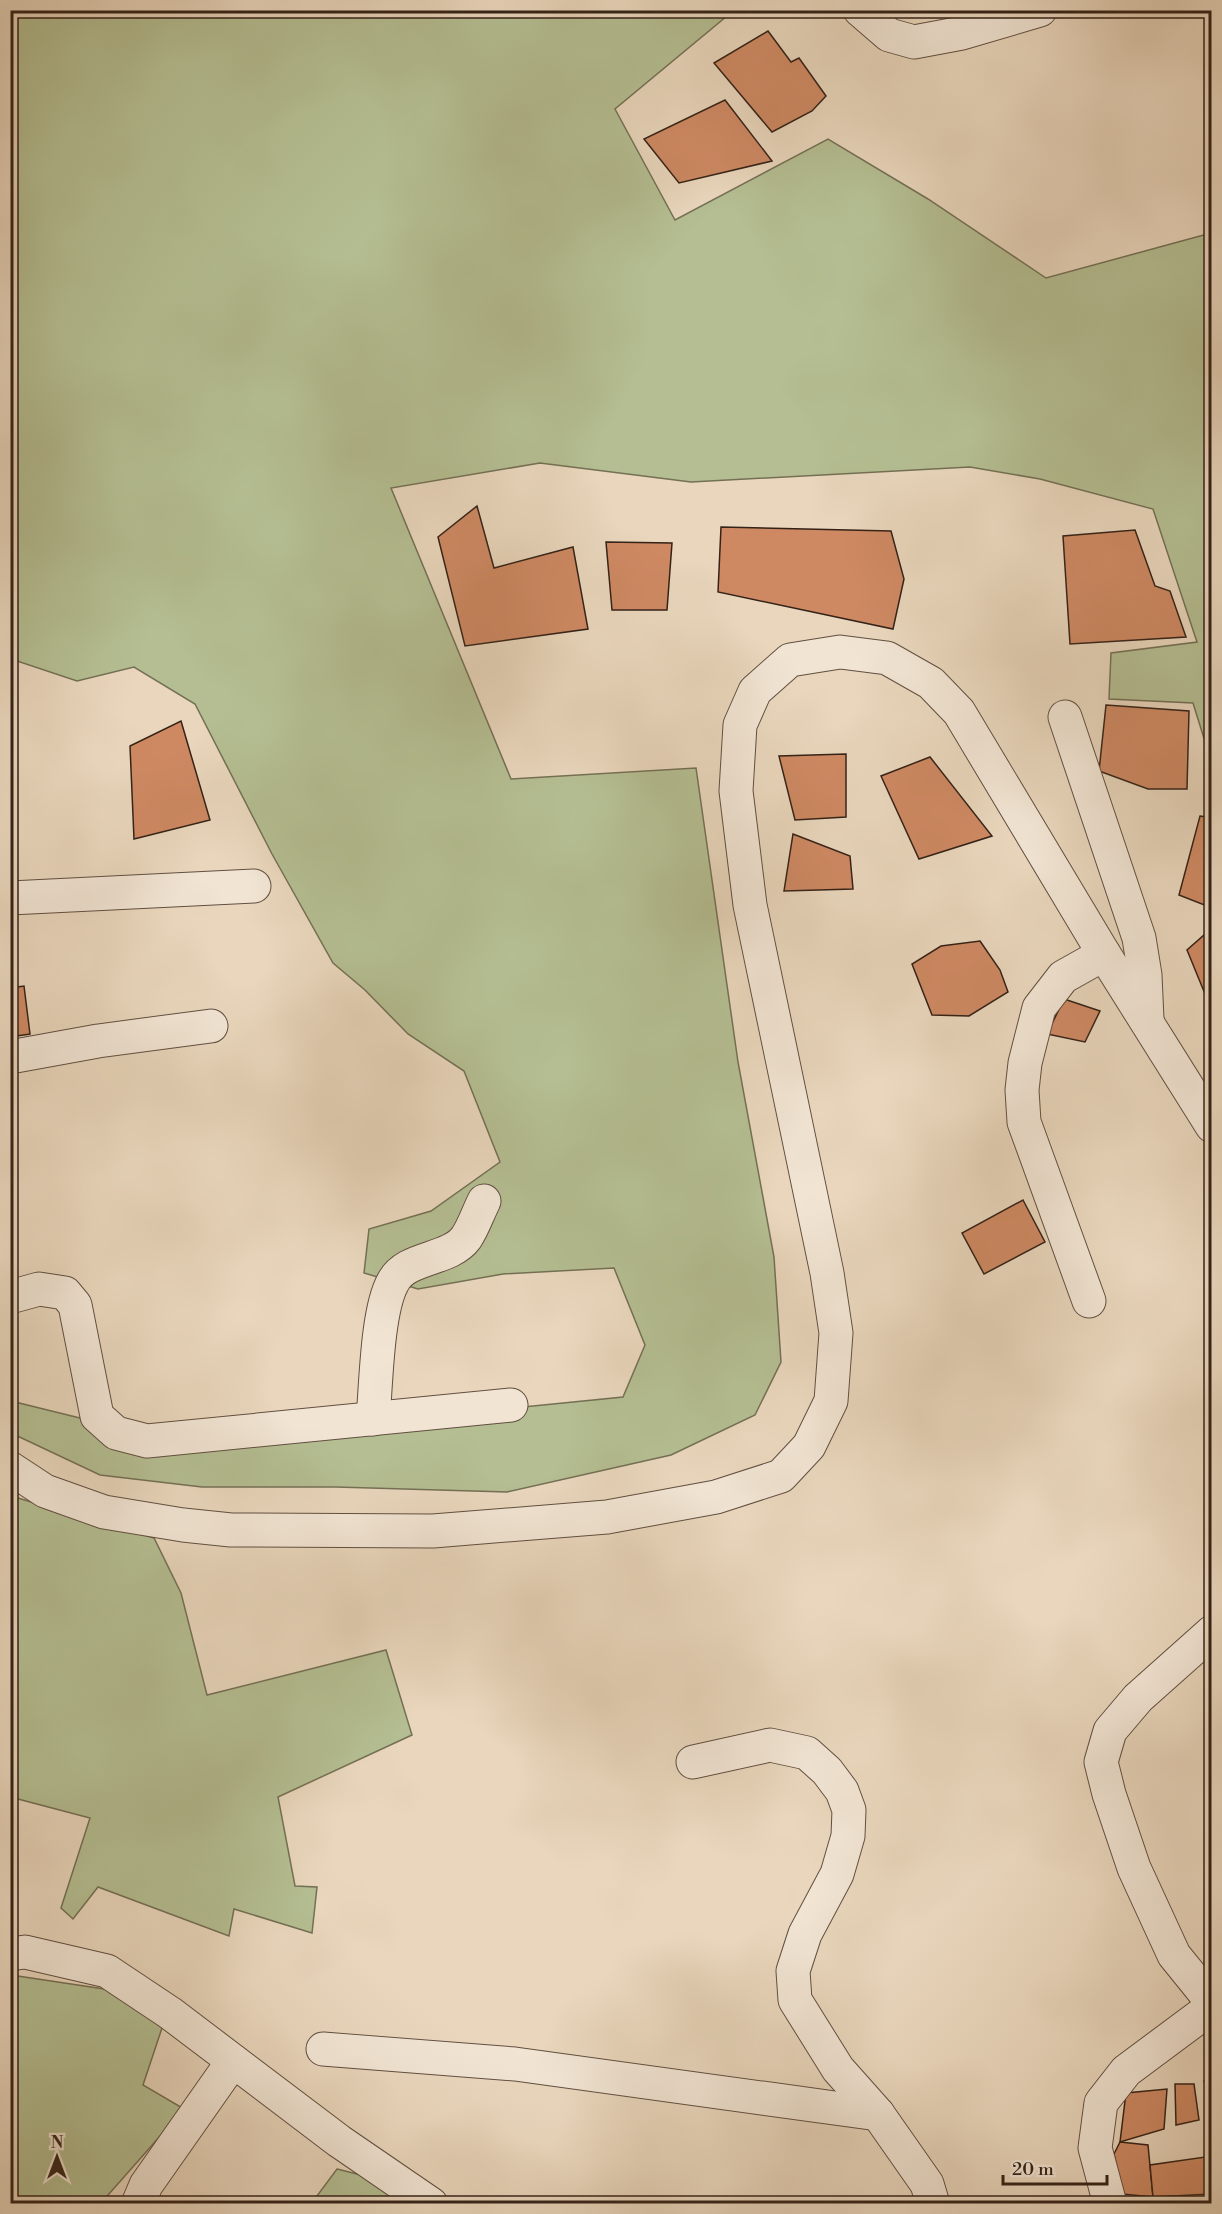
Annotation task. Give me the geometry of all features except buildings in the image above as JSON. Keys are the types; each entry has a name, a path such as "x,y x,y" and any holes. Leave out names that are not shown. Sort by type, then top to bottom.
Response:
{"street":[{"path":"860,10 890,35 914,42 962,33 1040,10"},
{"path":"10,1468 45,1491 104,1512 231,1530 433,1531 607,1517 716,1497 781,1476 809,1446 831,1401 836,1333 827,1273 750,905 736,791 740,725 754,691 790,660 840,652 887,658 931,682 959,712 1104,954 1212,1126"},
{"path":"1065,717 1138,938 1145,975 1147,1020"},
{"path":"10,898 254,886"},
{"path":"1089,1301 1024,1122 1022,1090 1025,1063 1039,1008 1063,977 1104,954"},
{"path":"10,1057 98,1041 211,1026"},
{"path":"374,1419 380,1337 386,1302 393,1281 414,1263 444,1255 465,1240 484,1201"},
{"path":"10,1297 39,1289 65,1293 75,1305 97,1416 116,1433 147,1441 511,1405"},
{"path":"1212,1632 1138,1698 1110,1731 1101,1762 1109,1794 1134,1868 1174,1955 1212,2002"},
{"path":"693,1762 770,1745 807,1753 827,1771 842,1791 849,1810 848,1836 837,1874 805,1934 793,1971 795,2000 838,2069 878,2114 927,2184 933,2204"},
{"path":"10,1954 25,1952 107,1971 170,2013 339,2141 431,2204"},
{"path":"1110,2204 1095,2148 1101,2103 1126,2071 1212,2007"},
{"path":"323,2049 515,2064 878,2114"},
{"path":"138,2204 146,2185 233,2061"}],"green space":[{"path":"11,11 733,11 615,109 675,220 828,139 928,199 1046,278 1211,233 1211,761 1193,703 1109,699 1111,653 1197,642 1153,509 1040,479 970,467 691,482 540,463 391,488 511,779 696,768 738,1062 774,1257 781,1362 755,1415 671,1455 507,1492 336,1487 202,1487 100,1475 11,1433 11,1401 88,1420 231,1436 623,1397 645,1345 614,1268 503,1274 418,1289 364,1273 369,1229 431,1211 500,1162 464,1071 408,1034 365,990 333,963 272,854 195,704 134,667 77,681 11,659"},
{"path":"11,1496 154,1538 181,1593 207,1695 386,1650 412,1735 278,1797 295,1886 317,1887 312,1933 234,1909 229,1936 98,1887 73,1919 61,1908 90,1818 14,1798 11,1807"},
{"path":"11,1975 131,1993 163,2025 143,2085 184,2109 101,2203 11,2204"},
{"path":"337,2169 441,2195 445,2204 311,2204"}]}
